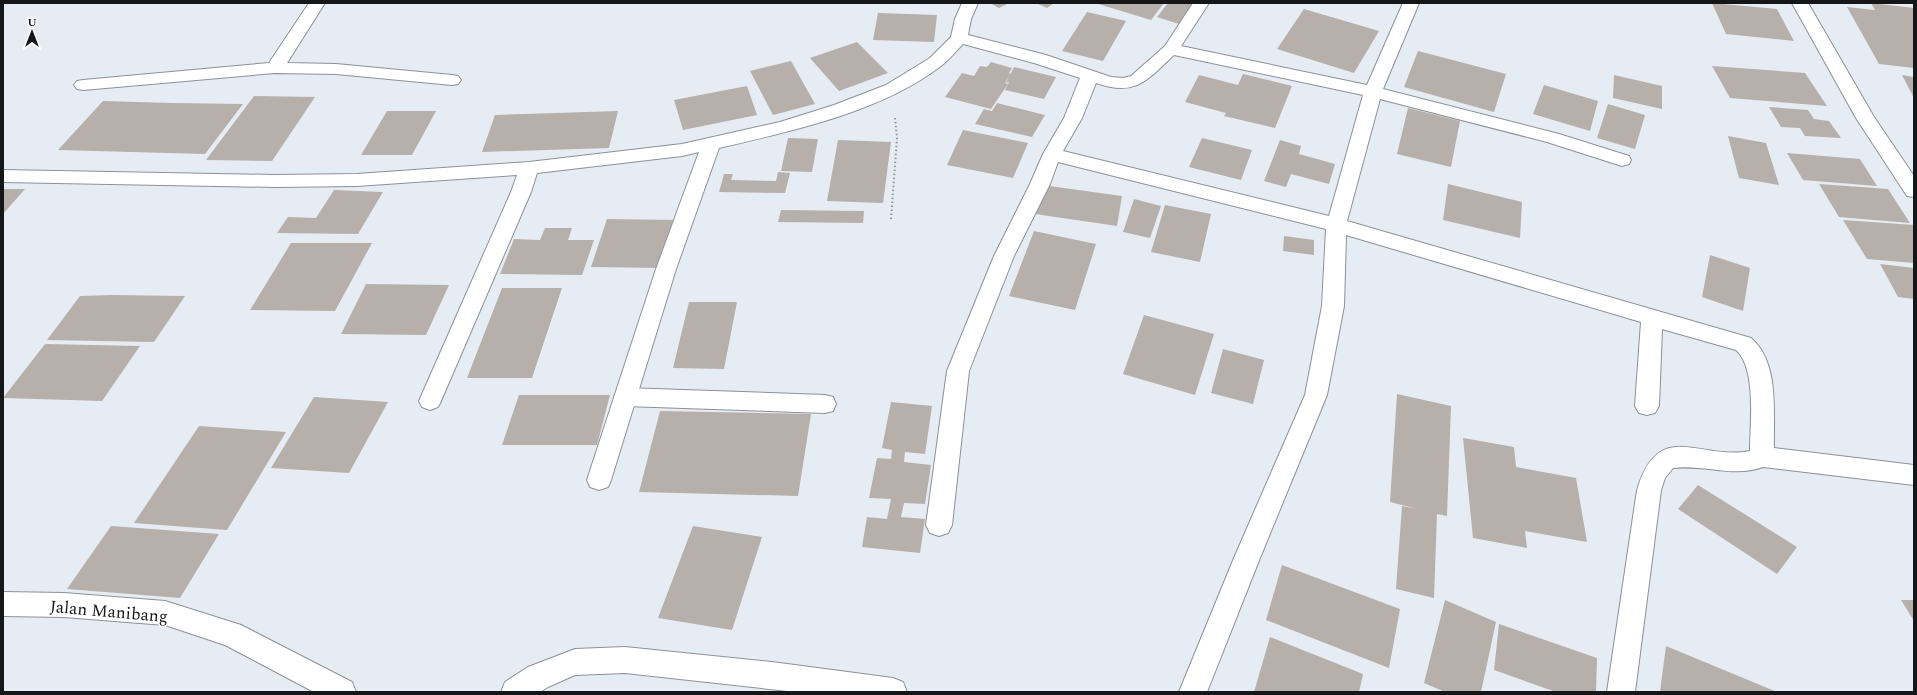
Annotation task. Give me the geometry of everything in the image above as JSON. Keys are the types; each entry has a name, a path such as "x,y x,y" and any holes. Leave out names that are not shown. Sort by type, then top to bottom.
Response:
{"street":[{"path":"275,68 317,3"},
{"path":"3,176 275,181 357,180 529,168 682,150 784,127 840,109 892,89 936,62 959,38 963,19 970,3"},
{"path":"959,38 1040,59 1109,82 1123,83 1137,80 1171,49 1200,3"},
{"path":"1193,692 1247,558 1316,395 1333,306 1336,225 1373,92 1411,3"},
{"path":"1800,3 1865,118 1914,191"},
{"path":"1171,49 1216,60 1373,92 1553,138 1622,160"},
{"path":"83,85 275,68 336,69 452,80"},
{"path":"939,525 958,371 1004,256 1040,184 1052,154 1073,118 1090,76"},
{"path":"599,480 666,269 711,144"},
{"path":"1052,154 1336,225 1743,344 1751,351 1761,383 1762,456"},
{"path":"430,401 521,192 529,168"},
{"path":"1647,406 1652,317"},
{"path":"625,397 825,404"},
{"path":"1621,692 1649,490 1654,473 1666,459 1686,457 1728,461 1754,461 1762,456 1914,475"},
{"name":"Jalan Manibang","path":"3,604 64,605 165,613 231,634 342,692"},
{"path":"515,692 538,677 575,662 625,660 772,676 893,692"}],"path":[{"path":"891,219 897,138 892,89"}],"building":[{"path":"990,3 1009,3 999,8"},
{"path":"1036,3 1054,3 1047,8"},
{"path":"1095,3 1164,3 1151,20"},
{"path":"1168,3 1197,4 1182,25 1157,17"},
{"path":"1712,3 1777,9 1794,41 1726,34"},
{"path":"1871,3 1914,8 1914,68 1879,64 1847,7 1875,10"},
{"path":"1304,9 1379,31 1354,73 1277,49"},
{"path":"1087,12 1126,21 1103,61 1062,51"},
{"path":"878,13 937,15 934,42 873,40"},
{"path":"857,42 888,73 839,91 810,58"},
{"path":"1418,51 1506,74 1494,112 1404,87"},
{"path":"791,61 815,104 773,115 750,71"},
{"path":"991,62 1012,68 1009,73 1011,74 1005,83 1008,84 991,109 945,97 962,73 974,76 980,66 987,67"},
{"path":"1712,66 1805,73 1827,106 1730,98"},
{"path":"1014,67 1056,77 1044,99 1005,90 1009,82 1006,83"},
{"path":"1243,74 1292,86 1275,128 1224,116 1226,113 1185,102 1199,75 1238,85"},
{"path":"1614,75 1662,86 1662,109 1613,98"},
{"path":"1902,75 1914,77 1914,98"},
{"path":"1544,85 1598,101 1590,131 1533,114"},
{"path":"747,86 757,115 683,130 674,100"},
{"path":"254,96 315,97 272,161 206,160"},
{"path":"103,101 243,104 205,154 58,150"},
{"path":"997,103 1045,115 1032,137 975,124 984,109 992,111"},
{"path":"1608,104 1645,115 1635,149 1597,138"},
{"path":"1769,107 1808,110 1814,119 1829,121 1841,138 1805,136 1800,128 1781,127"},
{"path":"1408,108 1460,121 1451,167 1397,154"},
{"path":"387,111 436,111 412,155 361,155"},
{"path":"618,111 609,148 482,152 495,115"},
{"path":"963,130 1028,143 1013,178 947,165"},
{"path":"1728,136 1766,143 1779,185 1739,178"},
{"path":"788,138 818,139 812,172 781,171"},
{"path":"1202,138 1252,150 1241,180 1189,167"},
{"path":"838,140 891,142 883,203 827,201"},
{"path":"1280,140 1301,146 1299,154 1335,164 1329,184 1291,174 1286,187 1264,181"},
{"path":"1787,153 1860,159 1877,186 1803,180"},
{"path":"778,172 790,173 785,193 719,192 724,174 733,174 731,180 776,181"},
{"path":"1448,184 1522,202 1520,238 1443,220"},
{"path":"1819,184 1888,189 1910,223 1839,217"},
{"path":"1042,185 1122,196 1117,226 1035,214"},
{"path":"3,189 25,189 3,214"},
{"path":"334,190 383,192 358,234 277,233 288,217 316,218"},
{"path":"1134,199 1161,206 1150,238 1123,232"},
{"path":"1165,205 1211,214 1200,262 1151,252"},
{"path":"781,210 864,211 863,223 778,222"},
{"path":"607,219 678,220 665,268 591,267"},
{"path":"1843,220 1914,225 1914,263 1867,259"},
{"path":"545,228 572,228 568,240 594,240 582,275 500,274 514,239 540,240"},
{"path":"1034,231 1096,244 1075,310 1009,296"},
{"path":"1284,236 1314,240 1314,255 1283,251"},
{"path":"291,243 372,243 335,311 250,310"},
{"path":"1710,255 1750,268 1743,311 1702,297"},
{"path":"1880,264 1914,268 1914,299 1898,297"},
{"path":"366,284 449,285 426,335 341,334"},
{"path":"502,288 562,288 532,378 467,378"},
{"path":"80,296 185,296 154,342 47,340"},
{"path":"689,302 737,302 724,369 673,368"},
{"path":"1144,315 1214,334 1195,395 1123,374"},
{"path":"45,344 140,346 102,401 3,398"},
{"path":"1223,349 1264,360 1253,404 1211,393"},
{"path":"1397,394 1451,406 1447,516 1437,514 1434,598 1396,589 1402,506 1418,509 1390,502"},
{"path":"519,395 610,395 597,445 502,445"},
{"path":"314,397 388,402 349,473 271,468"},
{"path":"891,402 932,406 925,454 905,452 904,462 931,465 925,504 904,503 901,517 925,519 920,553 862,547 867,517 887,519 891,499 869,498 877,458 891,459 892,450 882,448"},
{"path":"660,411 811,414 798,496 639,492"},
{"path":"199,426 286,432 227,530 134,523"},
{"path":"1463,438 1514,447 1516,467 1576,478 1587,542 1525,531 1527,548 1473,538"},
{"path":"1698,485 1797,547 1777,574 1678,509"},
{"path":"111,526 219,534 180,598 67,589"},
{"path":"693,526 762,537 732,630 658,618"},
{"path":"1282,565 1400,609 1389,668 1266,620"},
{"path":"1445,600 1496,622 1481,692 1445,692 1424,683"},
{"path":"1901,600 1914,600 1914,621"},
{"path":"1499,624 1597,658 1596,692 1556,692 1494,670"},
{"path":"1270,637 1363,674 1359,692 1254,692"},
{"path":"1666,646 1777,692 1660,692"}]}
